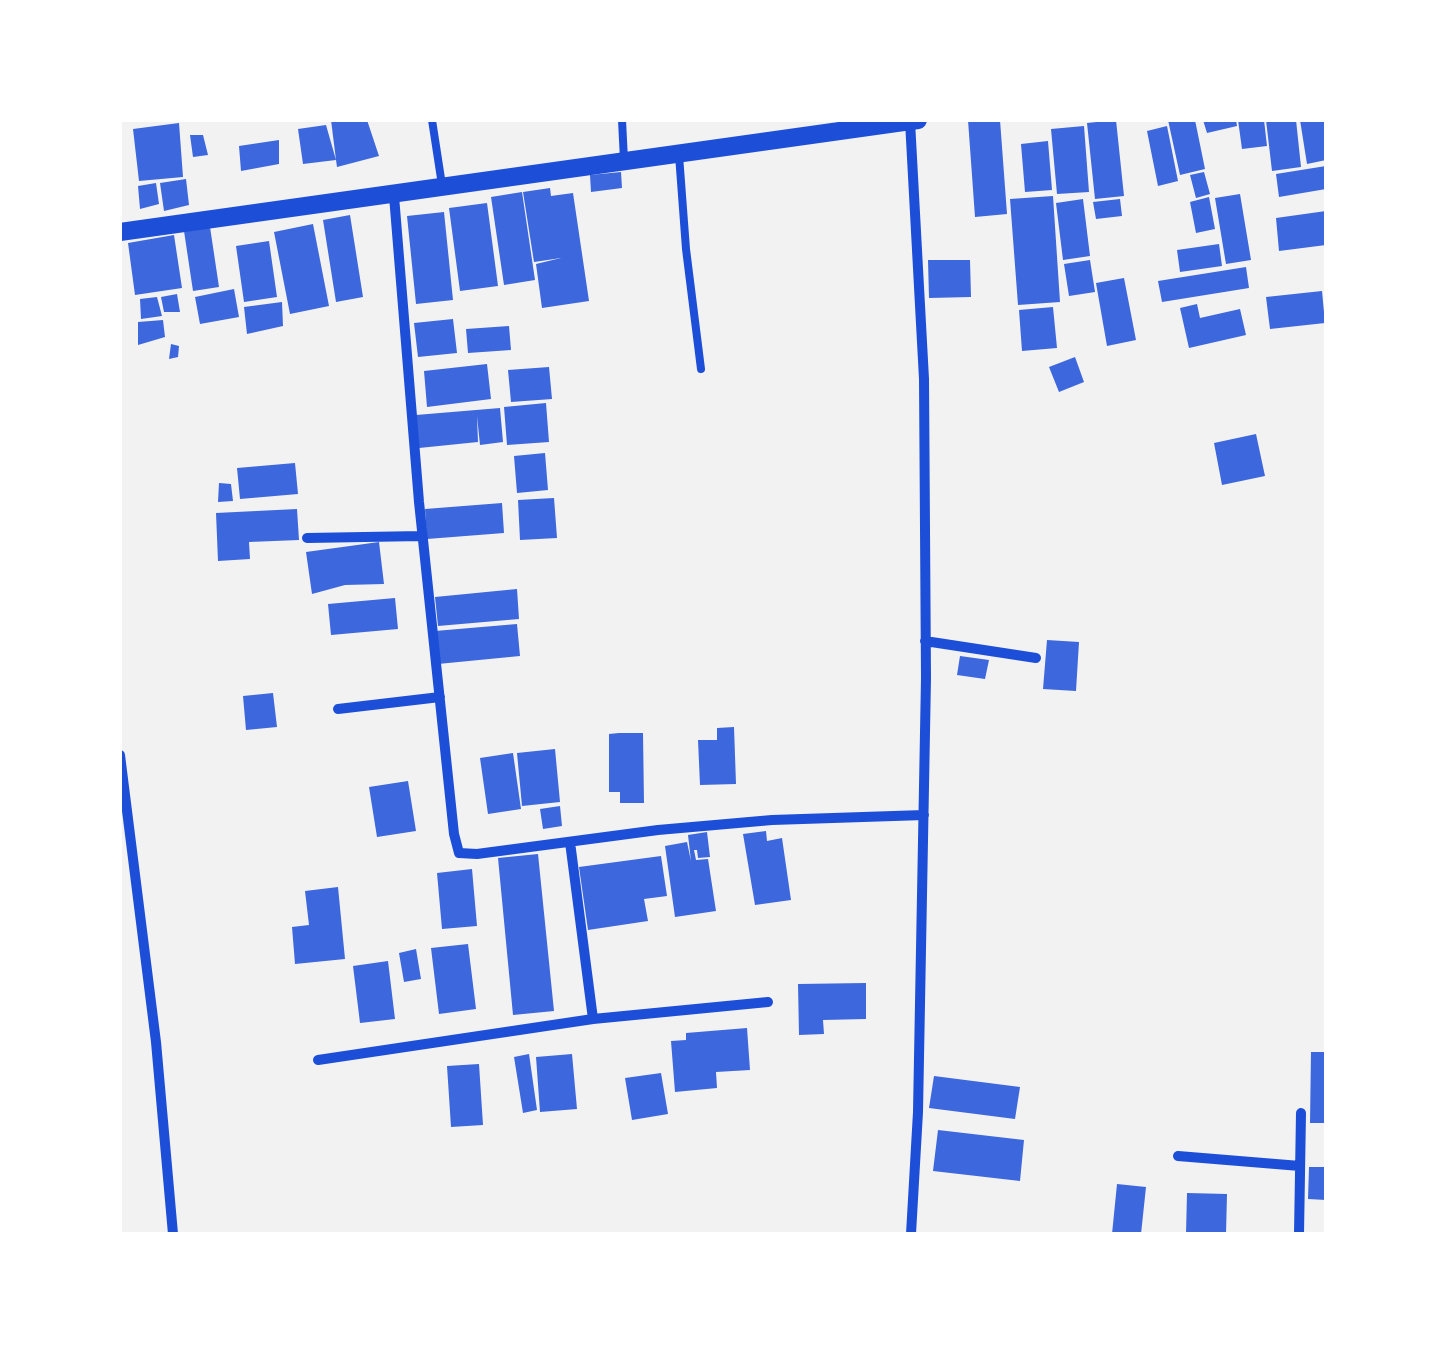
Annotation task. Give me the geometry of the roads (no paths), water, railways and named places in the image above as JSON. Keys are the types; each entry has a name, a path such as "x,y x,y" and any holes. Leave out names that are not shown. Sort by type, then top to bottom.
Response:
{"street":[{"path":"120,232 907,121 924,380 925,641 918,1112 911,1234"},
{"path":"394,196 422,536 459,853 772,820 924,815"},
{"path":"307,538 422,536"},
{"path":"925,641 1036,658"},
{"path":"338,710 440,697"},
{"path":"120,755 156,1042 174,1234"},
{"path":"570,842 593,1020"},
{"path":"318,1060 593,1020 768,1002"},
{"path":"1299,1234 1301,1113"},
{"path":"1178,1156 1300,1166"}],"lane":[{"path":"432,120 442,189"},
{"path":"622,120 624,163"},
{"path":"680,155 686,249 701,369"}]}
